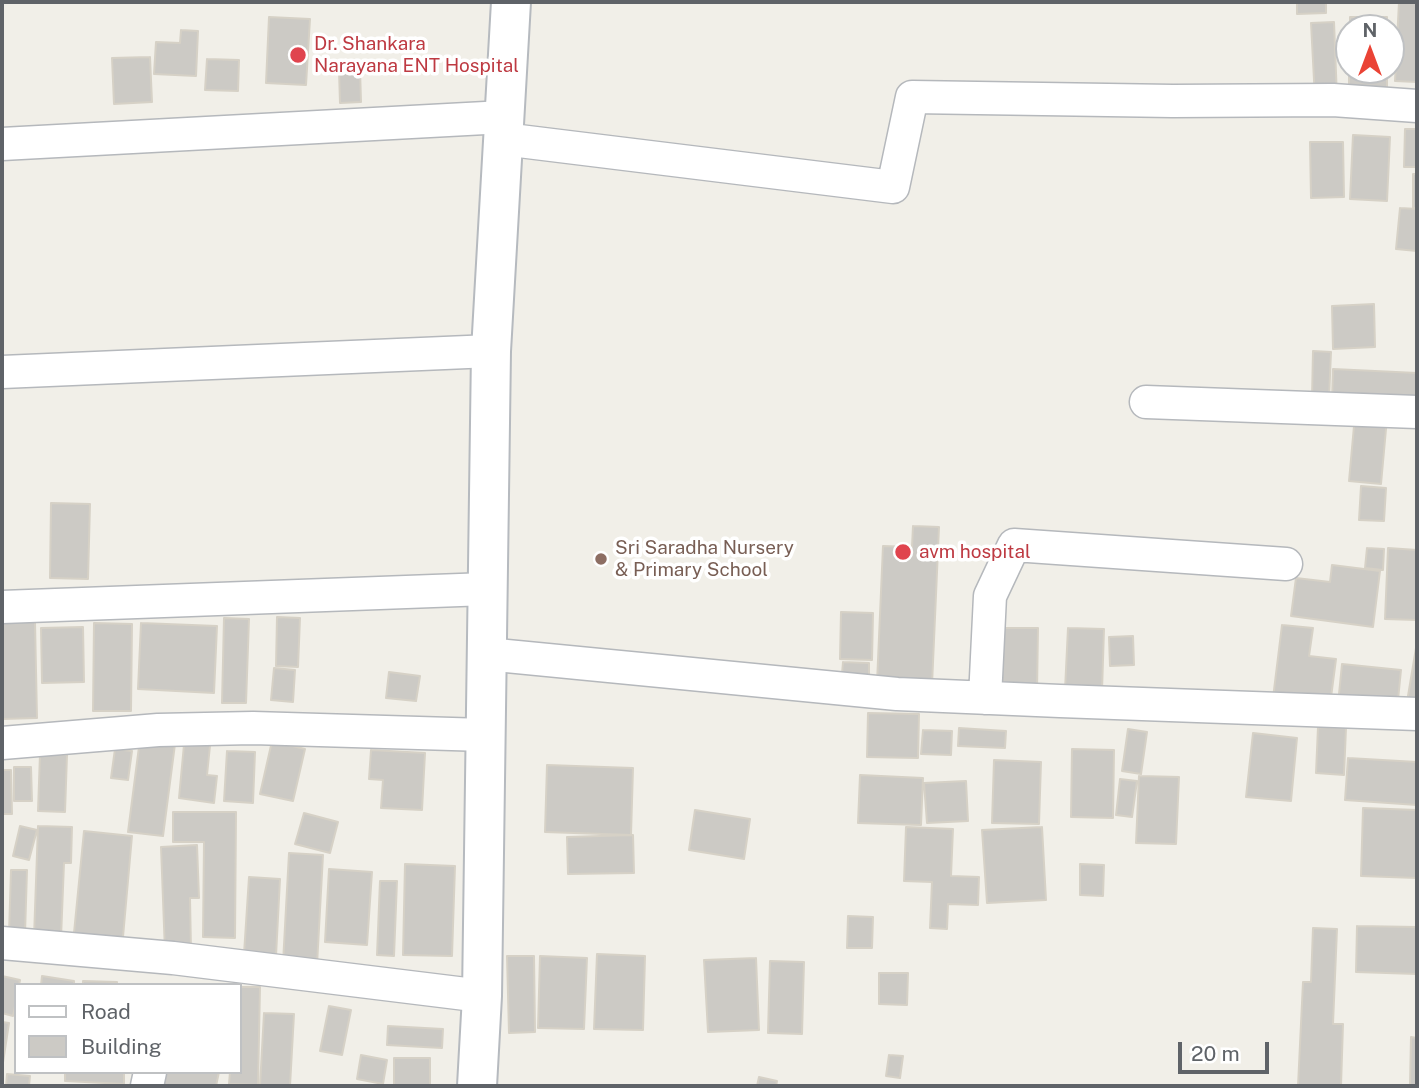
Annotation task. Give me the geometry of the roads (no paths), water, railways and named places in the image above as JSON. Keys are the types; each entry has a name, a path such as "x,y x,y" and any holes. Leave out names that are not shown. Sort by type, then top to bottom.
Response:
{"street":[{"path":"477,1086 482,996 491,351 511,2"},
{"path":"2,144 504,128 765,172 893,187 912,97 1173,101 1333,100 1417,106"},
{"path":"2,372 491,351"},
{"path":"1146,402 1417,412"},
{"path":"985,698 990,596 1014,545 1286,564"},
{"path":"2,607 487,589"},
{"path":"486,654 897,694 1417,714"},
{"path":"2,743 158,730 253,728 485,736"},
{"path":"2,943 170,972 482,996"}],"place":[{"name":"Dr. Shankara Narayana ENT Hospital","path":"298,55"},
{"name":"avm hospital","path":"903,552"},
{"name":"Sri Saradha Nursery & Primary School","path":"601,559"}]}
